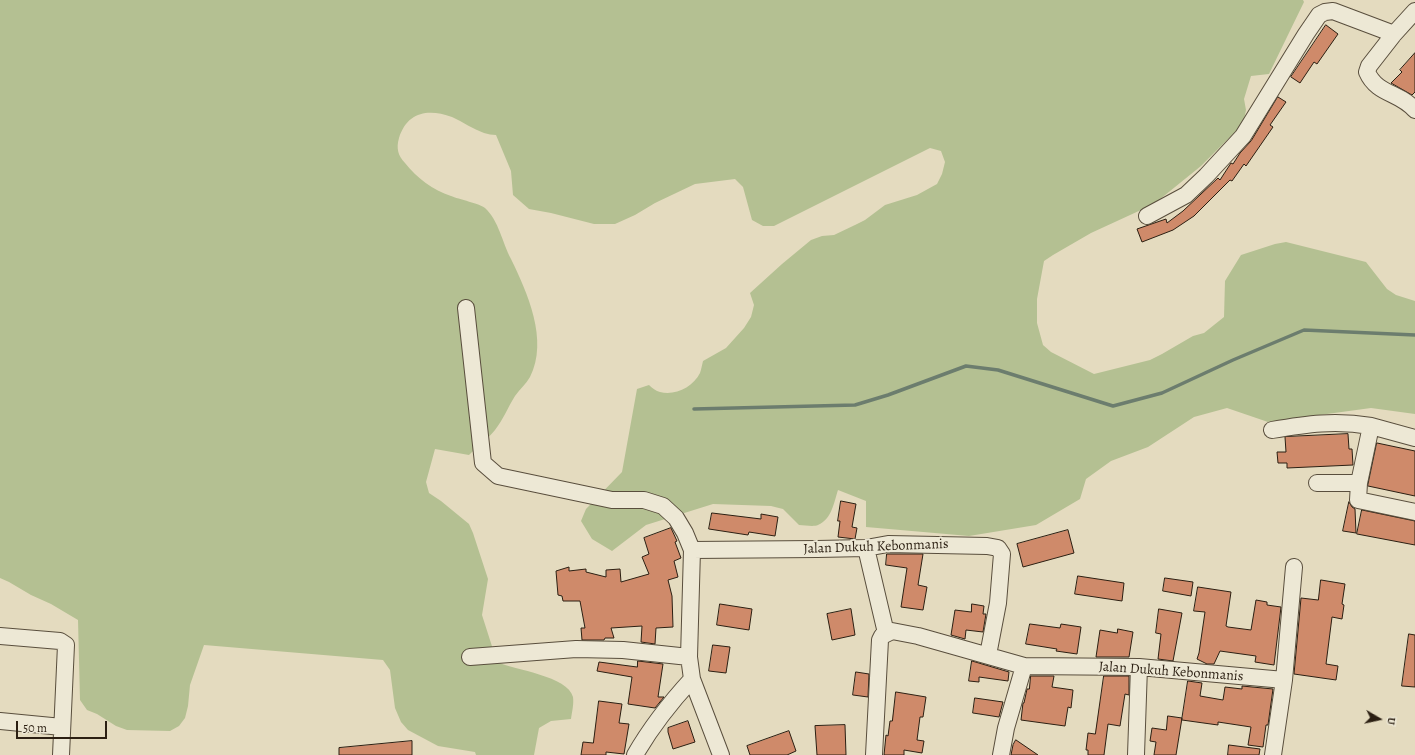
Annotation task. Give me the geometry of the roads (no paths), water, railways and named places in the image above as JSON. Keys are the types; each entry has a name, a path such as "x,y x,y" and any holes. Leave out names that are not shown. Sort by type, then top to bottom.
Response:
{"street":[{"path":"1146,216 1186,195 1243,136 1319,15 1325,12 1333,11 1394,34"},
{"path":"1415,11 1394,34 1369,66 1367,72 1370,79 1384,91 1400,97 1415,110"},
{"path":"466,308 483,463 498,476 612,500 644,500 663,506 676,518 685,533 692,550 689,657 692,678 721,755"},
{"path":"1272,430 1306,424 1348,422 1371,426 1415,438"},
{"path":"1371,426 1358,483 1358,500 1415,512"},
{"path":"1317,483 1358,483"},
{"name":"Jalan Dukuh Kebonmanis","path":"692,550 866,548 888,544 987,546 998,548 1002,554 998,603 988,655"},
{"path":"866,548 886,633 880,640 874,755"},
{"path":"1273,755 1284,680 1294,567"},
{"name":"Jalan Dukuh Kebonmanis","path":"886,633 892,631 918,636 1024,666 1139,667 1284,680"},
{"path":"0,636 60,642 66,645 61,755"},
{"path":"470,657 576,649 623,650 689,657"},
{"path":"1000,755 1006,728 1024,666"},
{"path":"1136,755 1139,667"},
{"path":"634,755 648,732 667,706 692,678"},
{"path":"0,721 62,728"}],"waterway":[{"path":"694,409 855,405 888,395 966,366 998,370 1113,406 1162,393 1233,360 1304,330 1415,335"}]}
